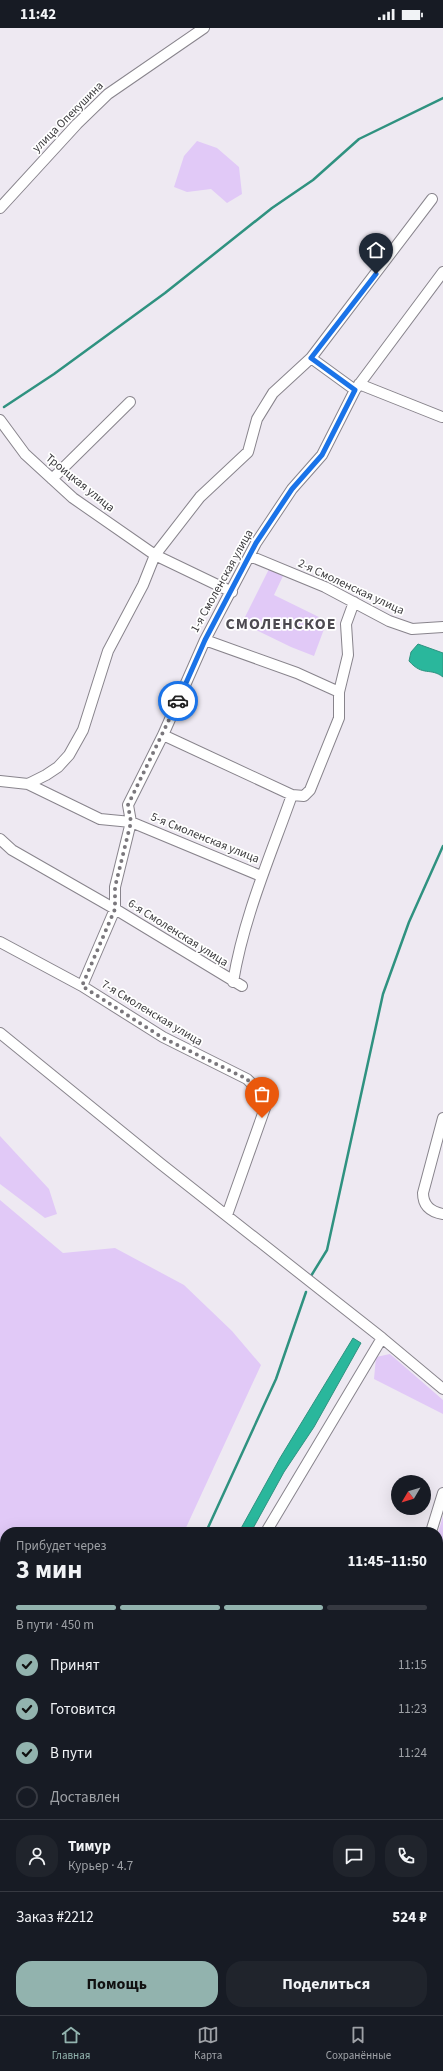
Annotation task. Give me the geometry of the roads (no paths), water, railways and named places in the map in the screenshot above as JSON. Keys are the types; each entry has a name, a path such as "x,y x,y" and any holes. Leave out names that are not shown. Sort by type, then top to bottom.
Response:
{"street":[{"name":"улица Опекушина","path":"0,208 77,124 108,94 204,28"},
{"path":"28,784 58,767 69,756 83,730 108,651 143,585 155,555 200,498 248,452 257,419 272,393 311,358 432,199"},
{"name":"1-я Смоленская улица","path":"115,909 115,887 131,822 128,805 163,735 205,640 250,556 289,494 322,455 357,387 443,272"},
{"path":"311,358 357,387 442,417"},
{"path":"52,479 130,402"},
{"name":"Троицкая улица","path":"0,420 25,454 73,498 155,555"},
{"path":"155,555 232,592"},
{"name":"2-я Смоленская улица","path":"250,556 326,587 389,621 412,629 443,627"},
{"path":"163,735 292,795 304,796 310,790 339,718 339,692 348,655 346,624 354,602"},
{"path":"205,640 297,673 339,692"},
{"name":"5-я Смоленская улица","path":"0,781 28,784 100,819 131,822 261,876"},
{"path":"261,876 292,795"},
{"name":"6-я Смоленская улица","path":"0,839 12,850 115,909 237,984 250,912 261,876"},
{"path":"82,986 115,909"},
{"name":"7-я Смоленская улица","path":"0,942 82,986 163,1038 247,1079 258,1093 264,1108 227,1215"},
{"path":"0,1033 382,1338 443,1389"},
{"path":"443,1118 423,1193 423,1200 427,1208 436,1213 443,1214"},
{"path":"269,1527 382,1338"},
{"path":"433,1527 443,1493"}],"waterway":[{"path":"4,407 54,374 165,293 272,208 313,180 359,139 443,98"},
{"path":"311,1276 327,1250 383,994 409,922 443,846"},
{"path":"208,1527 276,1379 306,1292"}],"district":[{"name":"СМОЛЕНСКОЕ","path":"281,624"}]}
